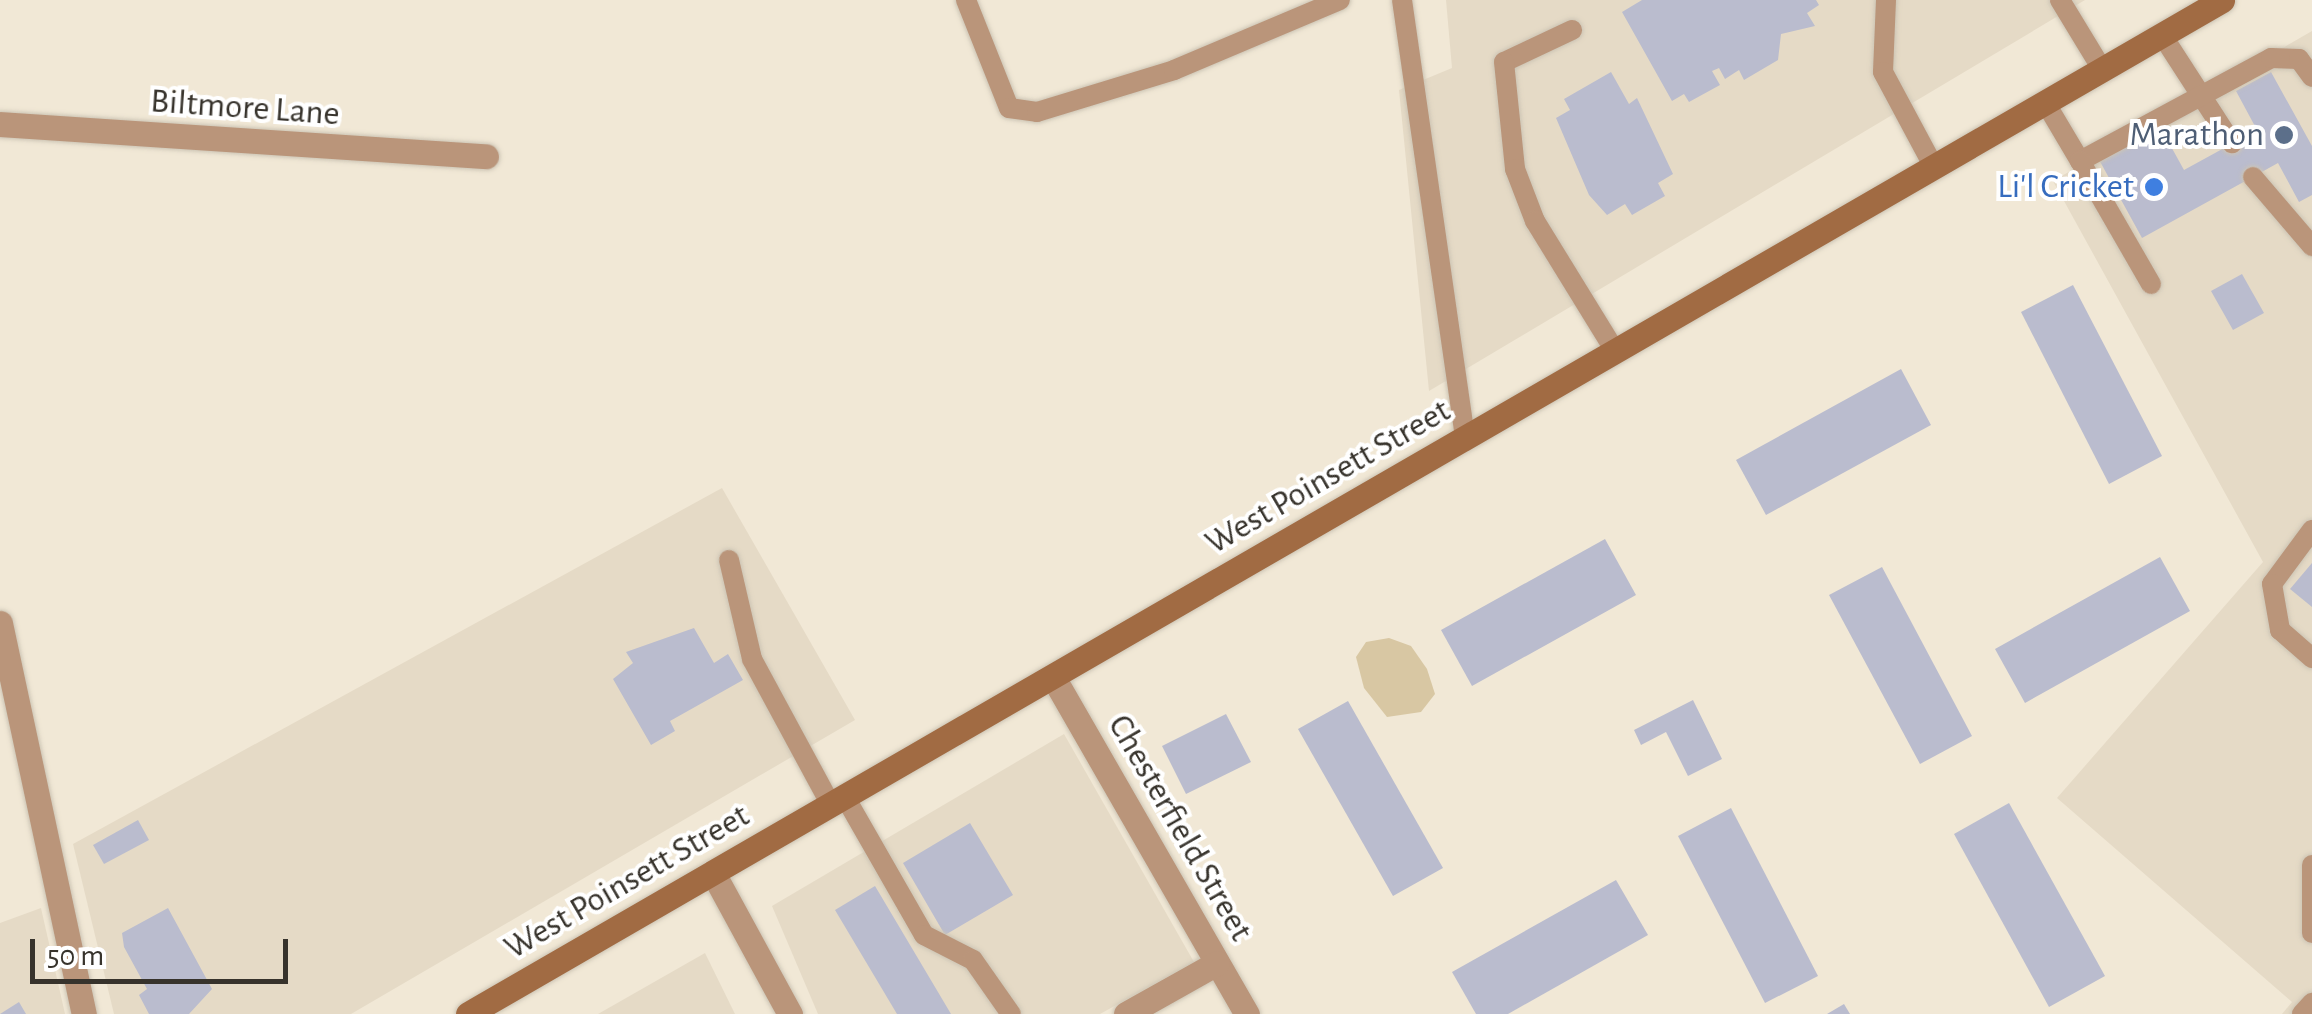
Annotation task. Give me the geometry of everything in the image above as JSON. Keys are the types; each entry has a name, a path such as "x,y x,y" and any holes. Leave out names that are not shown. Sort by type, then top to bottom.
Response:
{"main road":[{"name":"West Poinsett Street","path":"468,1014 2222,0"}],"street":[{"name":"Biltmore Lane","path":"0,124 486,156"},
{"path":"0,623 84,1014"},
{"name":"Chesterfield Street","path":"1054,677 1247,1014"},
{"path":"713,873 790,1014"},
{"path":"1126,1014 1217,963"}],"lane":[{"path":"966,0 1009,108 1038,112 1174,70 1340,0"},
{"path":"1402,0 1465,438"},
{"path":"1886,0 1883,72 1934,167"},
{"path":"2060,0 2102,69"},
{"path":"1572,30 1504,62 1515,169 1534,221 1615,351"},
{"path":"2162,35 2232,143"},
{"path":"2080,162 2271,58 2299,59 2312,77"},
{"path":"2046,102 2151,284"},
{"path":"2253,177 2312,246"},
{"path":"2312,530 2272,584 2280,630 2312,658"},
{"path":"729,560 752,658 838,801 924,936 972,960 1010,1014"},
{"path":"2312,866 2312,933"},
{"path":"2302,1014 2312,1002"}],"shaded area":[{"path":"1446,0 2085,0 1429,391 1399,90 1452,68"},
{"path":"2312,31 2312,1014 2282,1014 2292,1002 2057,798 2263,562 2053,181"},
{"path":"722,488 855,720 351,1014 114,1014 73,844"},
{"path":"1389,638 1411,646 1427,669 1435,694 1421,712 1387,717 1364,688 1356,657 1366,642"},
{"path":"1064,734 1194,962 1100,1014 818,1014 772,906"},
{"path":"41,908 65,1014 0,1014 0,923"},
{"path":"705,953 735,1014 598,1014"}],"building":[{"path":"1642,0 1816,0 1819,5 1807,13 1815,26 1781,34 1778,60 1744,80 1739,70 1725,79 1719,68 1712,71 1720,85 1689,102 1684,94 1672,101 1622,12"},
{"path":"1611,72 1629,104 1637,98 1673,174 1658,183 1665,196 1632,215 1625,204 1607,215 1589,195 1556,118 1570,110 1564,99"},
{"path":"2271,72 2312,146 2312,195 2299,202 2278,163 2142,238 2097,156 2158,123 2184,170 2257,130 2236,91"},
{"path":"2242,274 2264,313 2233,330 2211,291"},
{"path":"2073,285 2162,456 2109,484 2021,312"},
{"path":"1901,369 1931,425 1766,515 1736,460"},
{"path":"1605,539 1636,595 1472,686 1441,630"},
{"path":"2160,557 2190,611 2025,703 1995,649"},
{"path":"2312,563 2312,607 2290,589"},
{"path":"1882,567 1972,736 1920,764 1829,595"},
{"path":"694,628 714,663 728,654 743,680 670,721 675,731 651,745 613,679 633,663 626,652"},
{"path":"1693,700 1722,759 1688,776 1666,732 1641,745 1634,730"},
{"path":"1348,701 1443,868 1393,896 1298,729"},
{"path":"1226,714 1251,762 1186,794 1162,746"},
{"path":"2009,803 2105,976 2049,1007 1954,834"},
{"path":"1731,808 1818,976 1765,1003 1678,836"},
{"path":"138,820 149,840 104,864 93,845"},
{"path":"970,823 1013,895 945,935 903,863"},
{"path":"1616,880 1648,935 1508,1014 1476,1014 1452,972"},
{"path":"875,886 951,1014 897,1014 835,910"},
{"path":"168,908 212,989 189,1014 149,1014 139,995 147,989 124,947 122,933"},
{"path":"19,1002 26,1014 0,1014"},
{"path":"1844,1004 1850,1014 1827,1014"}],"place":[{"name":"Marathon","path":"2284,135"},
{"name":"Li'l Cricket","path":"2154,187"}]}
